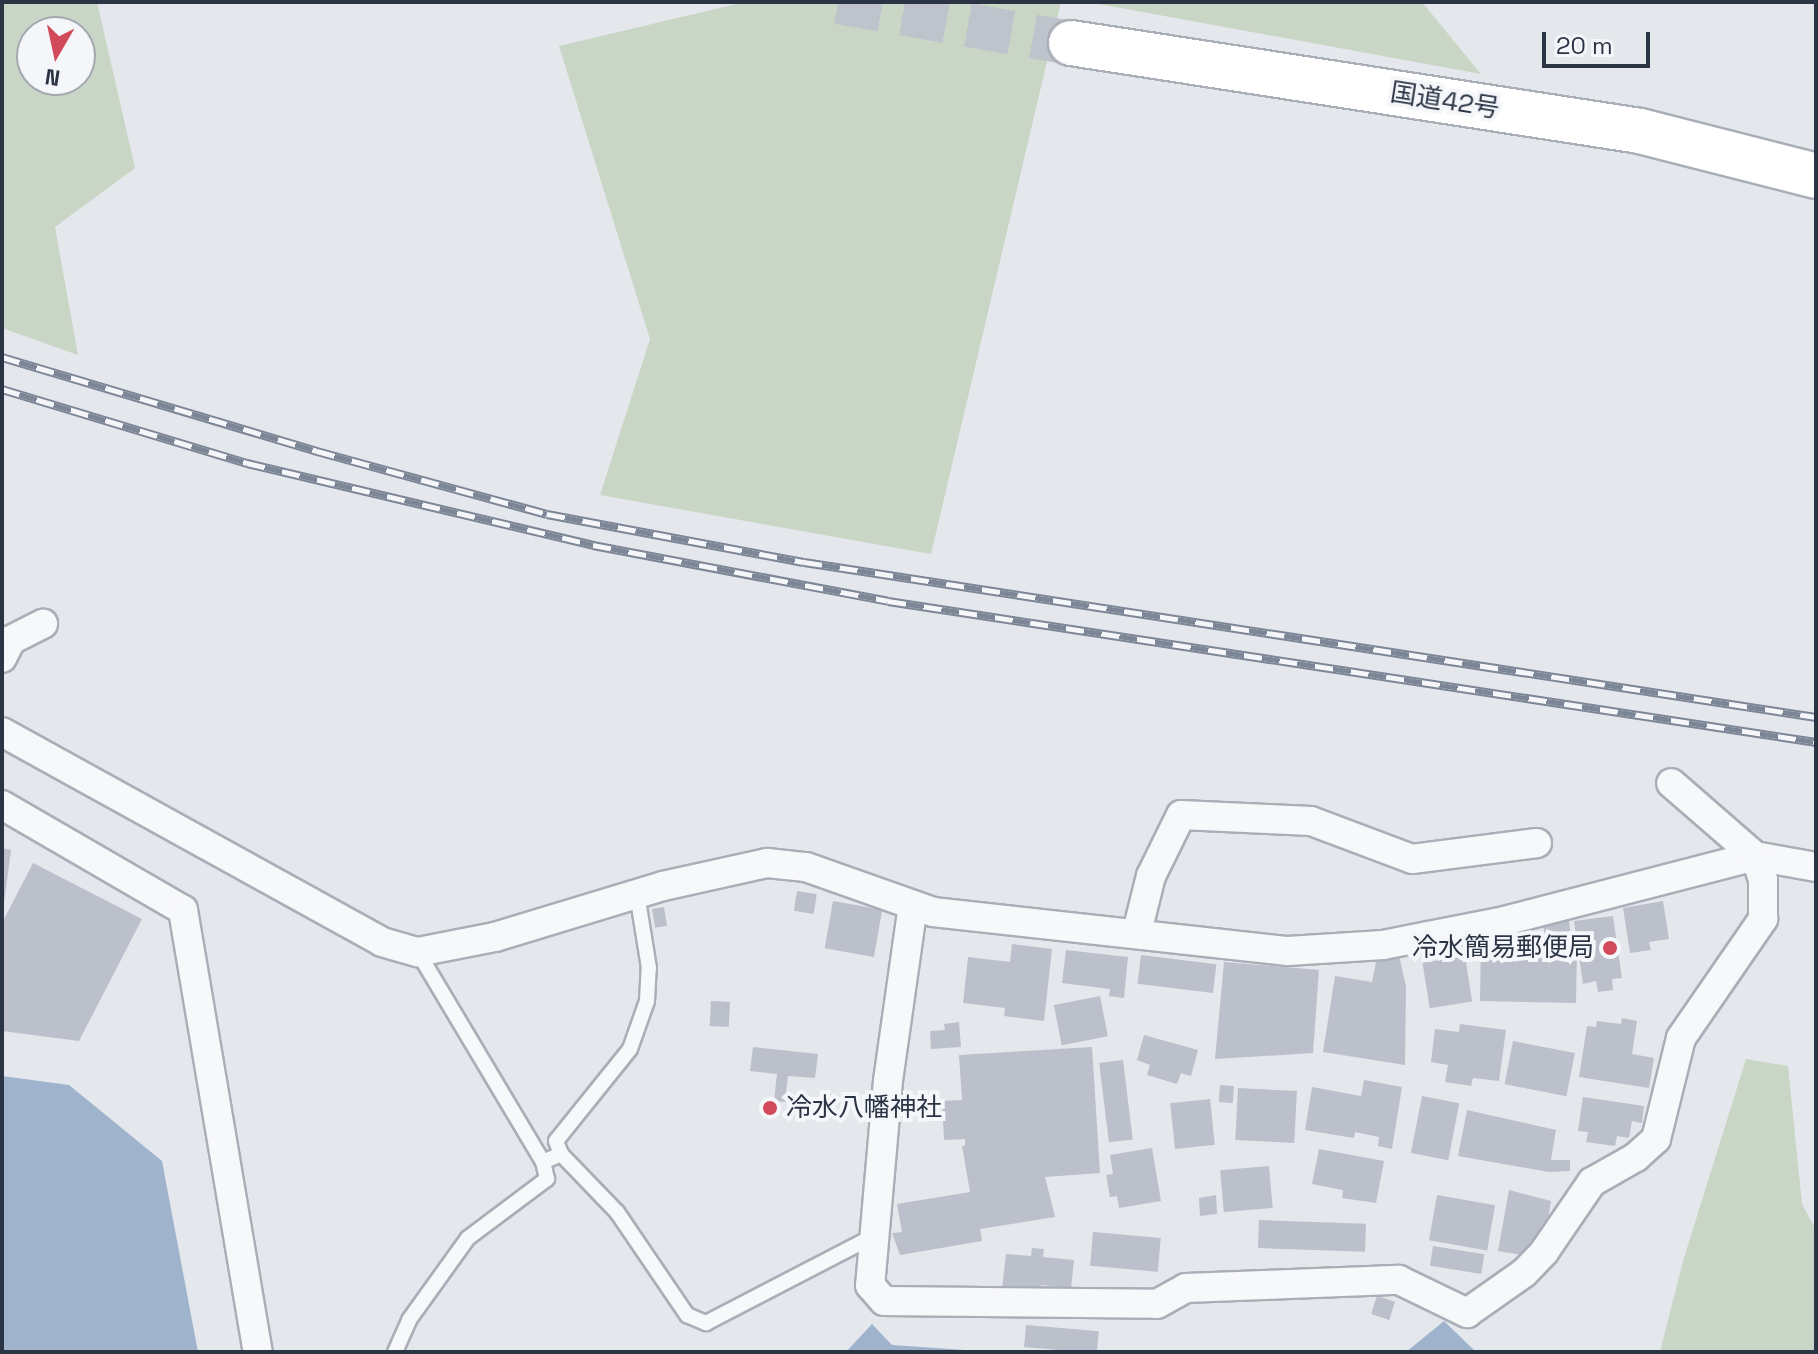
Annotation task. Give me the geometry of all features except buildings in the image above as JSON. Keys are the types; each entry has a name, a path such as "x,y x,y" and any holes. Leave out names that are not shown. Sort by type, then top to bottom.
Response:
{"highway":[{"name":"国道42号","path":"1071,43 1640,131 1816,176"}],"street":[{"path":"2,658 11,640 43,624"},
{"path":"2,732 382,942 418,952 495,937 637,894 767,863 806,867 933,912 1288,951 1383,945 1504,921 1755,856 1816,867"},
{"path":"913,905 888,1081 870,1285 884,1301 1157,1304 1186,1288 1399,1280 1467,1313 1534,1263 1592,1182 1636,1157 1656,1139 1681,1038 1763,919 1763,880 1755,856 1671,783"},
{"path":"2,805 183,910 258,1352"},
{"path":"1137,932 1151,876 1181,815 1311,821 1412,859 1537,843"}],"lane":[{"path":"637,894 649,968 647,1001 630,1049 556,1141 561,1154 617,1212 687,1315 706,1323 874,1236"},
{"path":"395,1352 409,1320 468,1238 547,1179 543,1162 418,952"},
{"path":"543,1162 561,1154"}],"green space":[{"path":"2,2 97,2 135,168 55,227 78,355 2,328"},
{"path":"745,2 1061,2 931,554 600,495 650,339 559,46"},
{"path":"1088,2 1422,2 1481,74"},
{"path":"1746,1059 1788,1066 1802,1204 1816,1230 1816,1352 1660,1352 1683,1261"}],"water":[{"path":"2,1076 69,1085 162,1161 198,1352 2,1352"},
{"path":"1444,1321 1476,1352 1406,1352"},
{"path":"872,1324 892,1345 994,1352 846,1352"}],"tunnel":[{"path":"838,2 1071,43"}],"railway":[{"path":"2,357 317,451 547,514 804,562 1816,717"},
{"path":"2,389 247,463 593,545 888,601 1816,742"}],"place":[{"name":"冷水簡易郵便局","path":"1610,948"},
{"name":"冷水八幡神社","path":"770,1108"}]}
